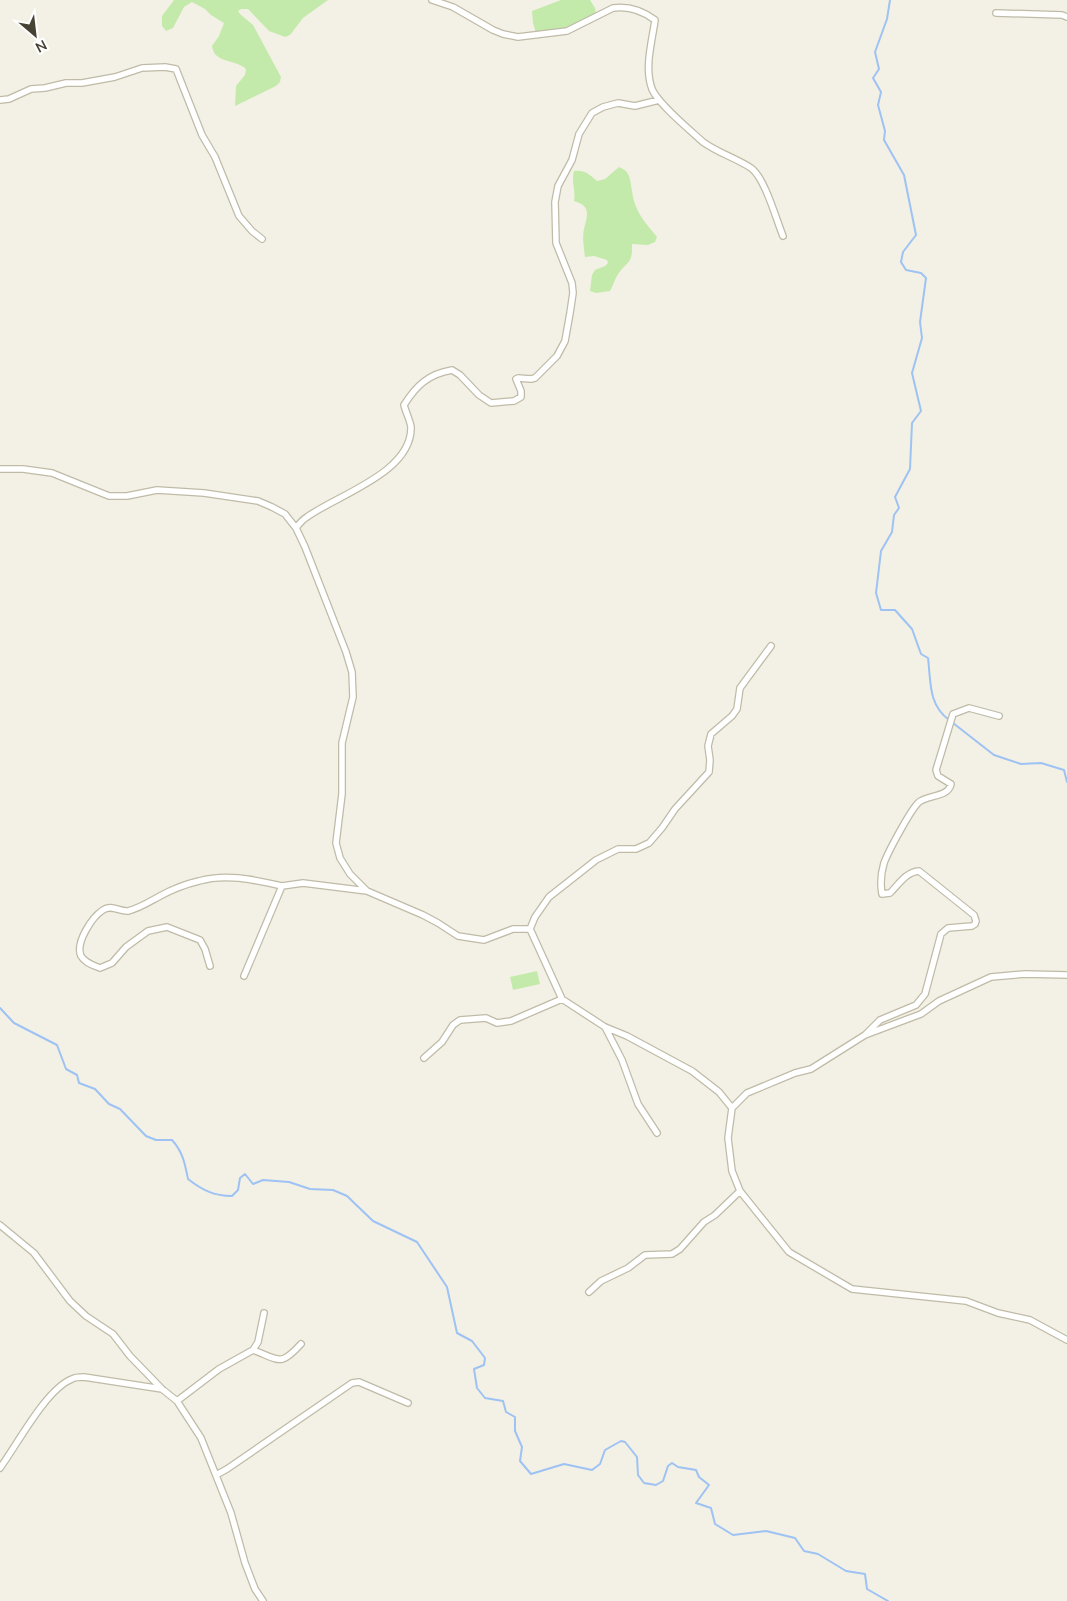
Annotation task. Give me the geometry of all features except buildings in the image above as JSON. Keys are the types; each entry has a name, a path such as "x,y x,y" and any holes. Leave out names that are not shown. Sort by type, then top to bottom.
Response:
{"street":[{"path":"432,0 453,7 503,34 518,37 567,31 613,8 620,7 640,12 656,20 649,53 649,74 652,88 659,100 711,149 754,170 762,182 783,236"},
{"path":"996,13 1062,15 1067,17"},
{"path":"0,100 9,99 31,89 116,78 142,68 165,67 176,69 202,135 215,157 239,216 262,239"},
{"path":"296,528 305,518 366,484 396,461 408,442 411,430 404,405 423,380 452,370 460,375 479,395 491,403 514,401 521,397 521,391 516,379 535,378 557,356 565,341 573,293 572,283 556,243 555,202 558,186 572,160 579,134 592,113 618,103 635,106 659,100"},
{"path":"0,469 52,473 109,496 127,496 157,490 204,493 258,501 285,514 296,528 352,672 353,697 342,743 342,794 336,843 340,858 350,874 367,892"},
{"path":"732,1108 719,1092 692,1071 627,1036 605,1027 562,999 530,929 549,897 596,860 618,849 636,849 649,843 662,828 675,809 709,772 708,746 711,734 732,716 737,709 740,688 771,646"},
{"path":"865,1035 880,1020 916,1005 926,994 941,934 948,928 972,926 976,921 974,915 919,871 906,875 887,895 882,894 880,884 884,862 918,803 930,796 946,793 950,790 951,784 938,776 936,770 954,714 969,708 999,716"},
{"path":"210,966 200,940 167,927 148,931 126,947 112,962 100,968 88,964 82,957 79,947 86,929 104,909 110,908 126,911 139,908 162,895 200,880 240,877 282,886 303,883 367,892 422,915 458,936 484,940 513,929 530,929"},
{"path":"244,976 282,886"},
{"path":"1067,975 1025,974 991,977 939,1001 921,1014 865,1035 811,1069 795,1072 746,1093 732,1108 728,1138 732,1171 740,1191 789,1252 852,1289 966,1300 998,1313 1030,1320 1067,1340"},
{"path":"424,1058 442,1042 453,1025 460,1020 486,1018 497,1023 511,1021 562,999"},
{"path":"605,1027 622,1060 638,1104 657,1133"},
{"path":"589,1292 601,1281 628,1268 645,1255 672,1254 680,1249 704,1222 715,1215 740,1191"},
{"path":"0,1225 34,1253 70,1301 86,1316 112,1334 162,1389 177,1401 201,1438 231,1513 245,1563 255,1589 263,1601"},
{"path":"177,1401 219,1370 253,1350 258,1342 264,1312"},
{"path":"253,1350 279,1360 284,1360 301,1344"},
{"path":"0,1468 40,1409 51,1396 72,1379 84,1377 162,1389"},
{"path":"216,1475 352,1383 360,1382 408,1403"}],"green space":[{"path":"174,0 328,0 303,18 290,35 285,37 269,31 248,9 238,11 253,25 281,77 280,82 276,86 235,106 236,86 245,75 246,69 221,59 214,52 212,46 219,36 224,23 192,2 184,7 173,28 166,31 162,26 162,16"},
{"path":"561,0 590,0 596,14 564,30 536,33 532,11"},
{"path":"619,167 628,174 638,211 657,237 655,242 648,245 632,244 629,262 617,276 610,291 596,293 590,291 592,275 595,270 608,263 607,260 594,256 585,257 583,236 587,212 584,206 574,201 574,171 587,173 597,181 605,179"},
{"path":"537,971 540,984 513,990 510,977"}],"waterway":[{"path":"890,0 887,19 875,52 879,69 873,78 881,92 878,105 885,131 884,140 904,175 916,235 903,252 901,262 906,270 921,273 926,278 920,322 922,338 912,373 921,411 912,423 910,469 895,497 899,508 894,515 892,532 881,551 876,593 881,610 895,610 912,629 921,654 928,658 930,684 934,700 942,714 949,720"},
{"path":"953,723 994,755 1021,764 1041,763 1064,770 1067,782"},
{"path":"0,1008 14,1023 57,1045 66,1069 77,1075 79,1083 95,1089 109,1104 120,1109 146,1136 156,1140 172,1140 185,1163 188,1179 203,1189 214,1194 232,1196 238,1190 240,1178 245,1174 253,1184 263,1180 289,1182 310,1189 333,1190 347,1196 373,1221 417,1242 447,1287 457,1333 472,1341 485,1358 484,1365 474,1369 477,1388 485,1398 503,1401 506,1412 515,1417 515,1431 522,1447 520,1461 531,1474 564,1464 592,1470 600,1464 605,1450 621,1441 625,1442 637,1457 638,1475 644,1483 656,1485 663,1481 668,1466 672,1463 678,1467 696,1470 699,1477 709,1485 696,1503 711,1508 715,1524 733,1535 766,1531 795,1538 804,1551 818,1554 846,1571 865,1574 867,1589 888,1601"}]}
